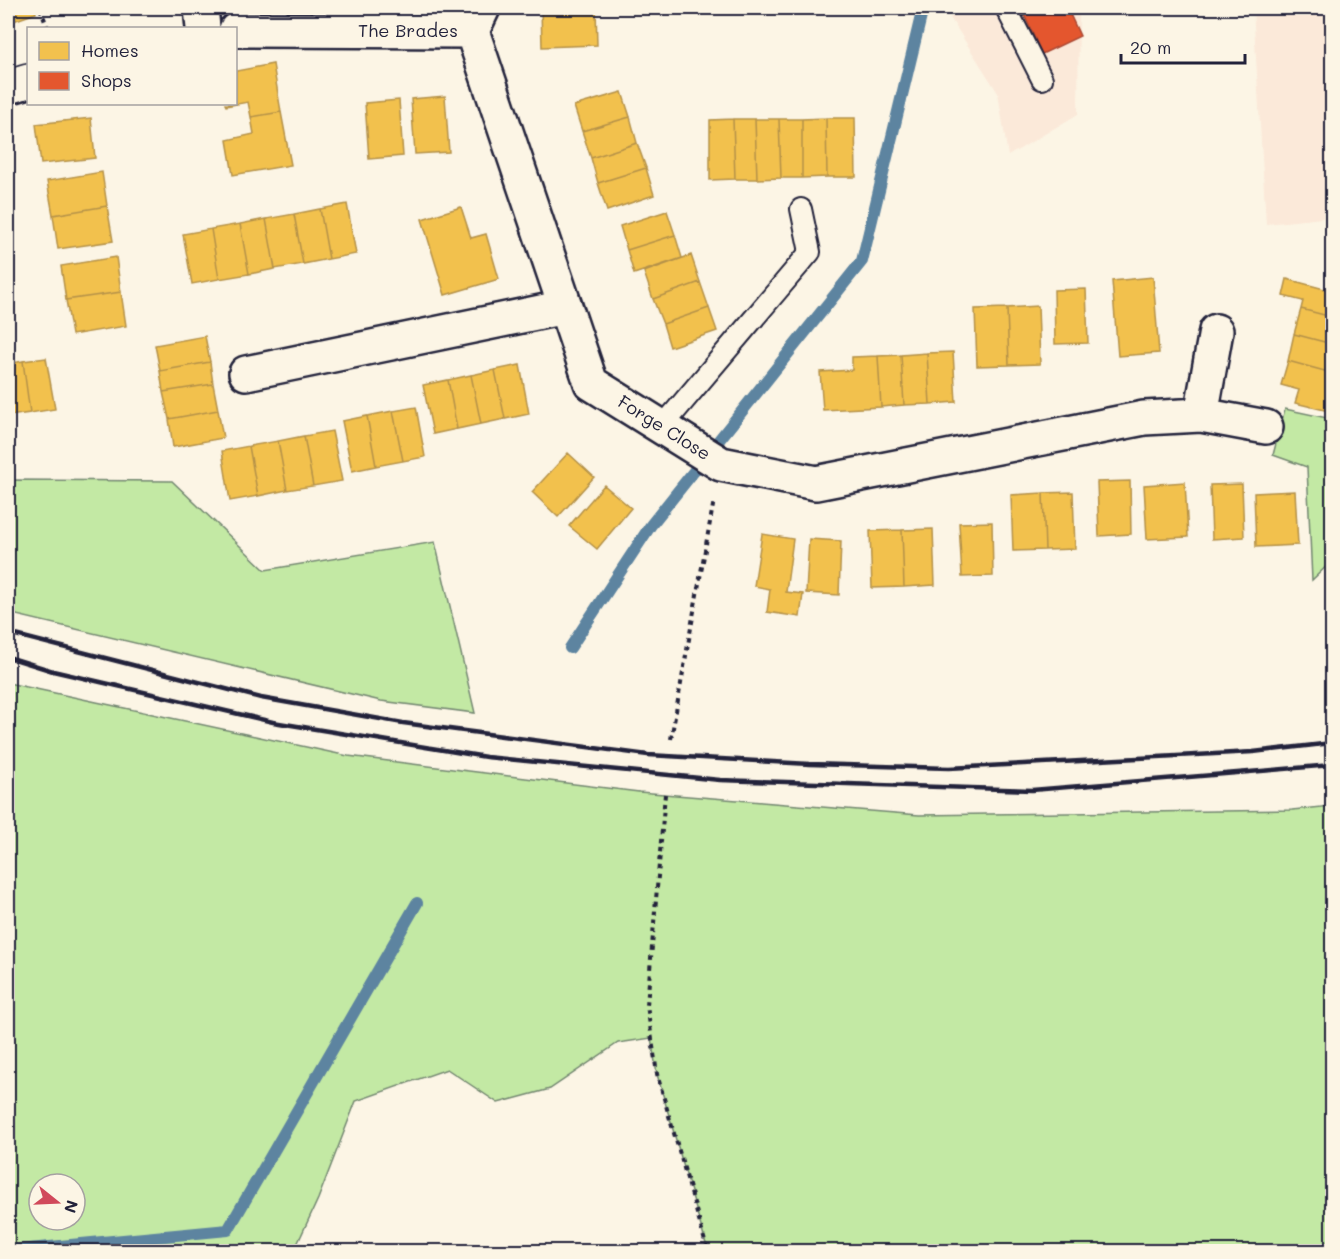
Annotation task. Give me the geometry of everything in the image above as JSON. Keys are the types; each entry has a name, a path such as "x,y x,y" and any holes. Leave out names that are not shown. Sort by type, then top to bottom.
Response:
{"street":[{"path":"201,8 203,27"},
{"name":"The Brades","path":"237,30 478,19"},
{"name":"Forge Close","path":"478,19 591,383 721,464 816,483 1144,418 1201,415 1266,427"},
{"path":"8,87 27,81"},
{"path":"246,373 566,307"},
{"path":"1201,415 1216,331"}],"lane":[{"path":"1006,8 1042,79"},
{"path":"662,427 810,252 801,209"}],"path":[{"path":"40,8 48,27"},
{"path":"671,739 721,464"},
{"path":"665,794 647,1005 657,1074 708,1251"}],"shaded area":[{"path":"944,8 1079,8 1078,114 1008,156 998,93"},
{"path":"1253,8 1332,8 1332,217 1266,224"}],"green space":[{"path":"1285,409 1332,419 1332,561 1312,580 1307,467 1273,455"},
{"path":"8,480 172,481 265,570 435,542 475,713 381,701 8,613"},
{"path":"8,683 348,756 639,792 919,815 1292,810 1332,806 1332,1251 708,1251 657,1074 651,1038 618,1043 550,1089 498,1103 447,1069 356,1101 318,1199 294,1251 8,1251"}],"building: Homes":[{"path":"8,8 35,8 36,13 8,23"},
{"path":"541,8 596,8 597,45 542,47"},
{"path":"273,64 281,112 251,117 248,102 237,104 237,71"},
{"path":"622,92 630,117 582,131 574,106"},
{"path":"445,96 449,152 415,154 411,99"},
{"path":"399,100 403,156 369,159 365,103"},
{"path":"281,112 291,165 233,175 227,140 254,134 251,117"},
{"path":"630,117 637,143 591,158 582,131"},
{"path":"91,118 95,158 41,164 36,124"},
{"path":"826,118 855,118 856,177 827,177"},
{"path":"826,118 827,177 802,178 802,119"},
{"path":"733,119 755,119 757,179 735,179"},
{"path":"733,119 735,179 710,180 710,120"},
{"path":"755,119 779,119 781,178 757,179"},
{"path":"779,119 802,119 802,178 781,178"},
{"path":"637,143 646,168 598,183 591,158"},
{"path":"646,168 654,195 607,211 598,183"},
{"path":"102,172 107,206 53,215 47,181"},
{"path":"347,204 356,254 329,259 320,209"},
{"path":"107,206 113,241 58,249 53,215"},
{"path":"461,207 471,238 486,234 499,279 445,295 422,219"},
{"path":"320,209 329,259 303,264 294,214"},
{"path":"667,211 675,235 627,250 620,226"},
{"path":"294,214 303,264 275,269 266,219"},
{"path":"266,219 275,269 249,274 240,224"},
{"path":"240,224 249,274 219,279 211,229"},
{"path":"211,229 219,279 192,284 183,234"},
{"path":"675,235 682,258 634,274 627,250"},
{"path":"691,255 700,282 653,299 644,272"},
{"path":"116,257 121,292 66,300 61,266"},
{"path":"1153,277 1159,353 1118,356 1112,281"},
{"path":"1287,279 1332,291 1332,317 1301,309 1303,301 1283,296"},
{"path":"700,282 709,308 663,324 653,299"},
{"path":"1086,289 1088,343 1055,344 1054,290"},
{"path":"121,292 126,326 72,335 66,300"},
{"path":"1038,306 1040,364 1009,365 1007,308"},
{"path":"709,308 717,331 670,347 663,324"},
{"path":"1007,308 1009,365 977,366 975,309"},
{"path":"1301,309 1332,317 1332,344 1294,334"},
{"path":"1294,334 1332,344 1332,373 1288,361"},
{"path":"205,336 210,362 160,371 155,345"},
{"path":"953,352 956,402 930,404 927,353"},
{"path":"927,353 930,404 904,405 901,355"},
{"path":"901,355 904,405 881,407 878,356"},
{"path":"878,356 881,407 823,410 820,372 852,370 852,357"},
{"path":"46,358 55,409 30,413 23,361"},
{"path":"23,361 30,413 9,416 8,364"},
{"path":"1288,361 1332,373 1332,399 1329,411 1295,403 1299,390 1281,385"},
{"path":"210,362 213,384 163,392 160,371"},
{"path":"520,365 529,414 505,419 495,370"},
{"path":"495,370 505,419 481,424 471,375"},
{"path":"471,375 481,424 457,429 448,380"},
{"path":"448,380 457,429 433,434 423,385"},
{"path":"213,384 218,410 169,419 163,392"},
{"path":"416,407 425,457 403,461 393,411"},
{"path":"218,410 223,438 173,447 169,419"},
{"path":"393,411 403,461 376,466 367,416"},
{"path":"367,416 376,466 352,471 342,421"},
{"path":"332,431 342,481 313,486 304,436"},
{"path":"304,436 313,486 287,490 278,441"},
{"path":"278,441 287,490 258,496 249,446"},
{"path":"249,446 258,496 230,501 222,451"},
{"path":"568,453 594,477 558,517 532,492"},
{"path":"1130,481 1131,534 1099,536 1097,482"},
{"path":"1185,482 1188,537 1147,539 1144,485"},
{"path":"1242,484 1244,537 1212,539 1210,485"},
{"path":"604,485 631,508 597,549 569,526"},
{"path":"1295,491 1298,545 1256,547 1254,493"},
{"path":"1073,492 1075,549 1045,550 1043,493"},
{"path":"1043,493 1045,550 1013,551 1011,495"},
{"path":"992,522 993,576 962,577 959,523"},
{"path":"933,529 935,585 904,587 902,530"},
{"path":"902,530 904,587 872,588 870,531"},
{"path":"762,534 793,539 786,592 803,594 800,617 767,612 770,589 754,586"},
{"path":"809,539 841,541 839,595 806,593"}],"building: Shops":[{"path":"1021,8 1067,8 1080,36 1042,54"}],"waterway":[{"path":"570,648 651,525 862,261 923,8"},
{"path":"8,1251 228,1230 417,903"}],"railway":[{"path":"8,633 261,698 403,723 648,755 810,764 949,768 1253,752 1332,743"},
{"path":"8,657 53,671 273,722 486,757 720,780 1032,790 1332,765"}]}
